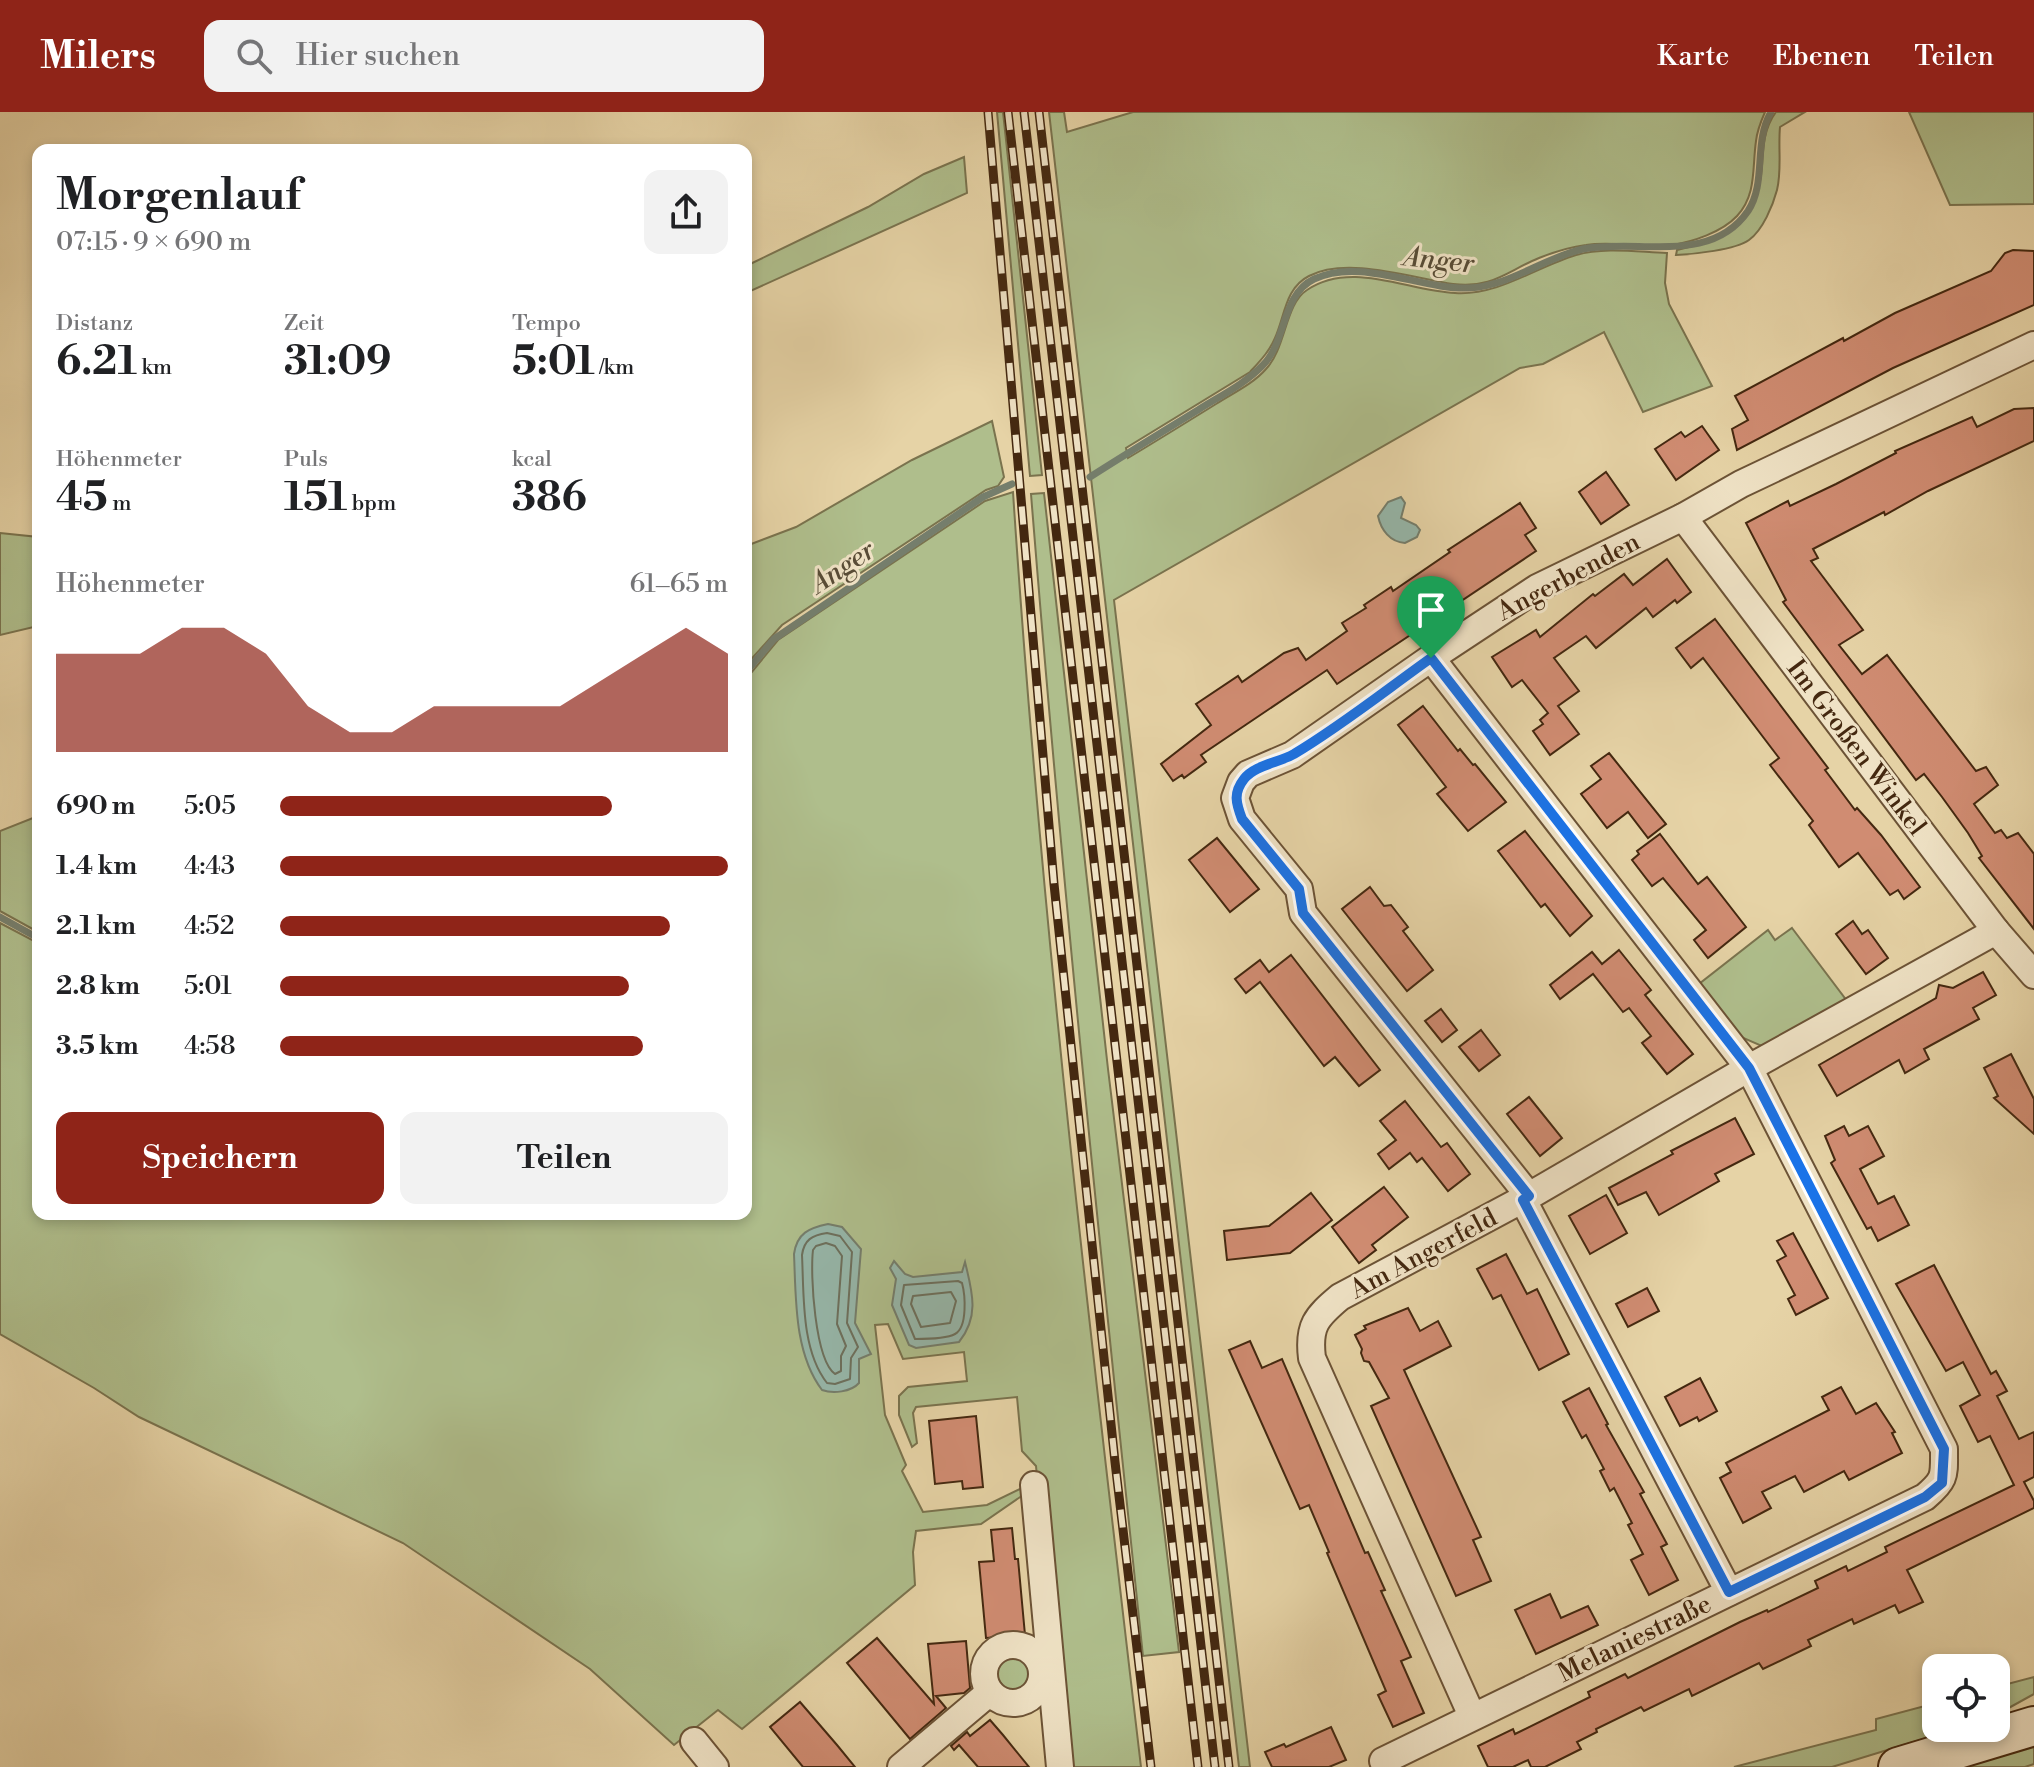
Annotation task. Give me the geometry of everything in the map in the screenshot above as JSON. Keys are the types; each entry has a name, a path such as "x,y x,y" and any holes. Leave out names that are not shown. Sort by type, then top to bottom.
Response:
{"main road":[{"path":"1898,1767 2034,1726"}],"street":[{"name":"Angerbenden","path":"1729,1592 1526,1198 1303,913 1299,889 1242,819 1235,798 1248,774 1292,755 1537,588 1683,517 1741,484 2034,345"},
{"name":"Im Großen Winkel","path":"1683,517 1996,931 2034,975"},
{"name":"Melaniestraße","path":"1383,1761 1925,1497 1942,1483 1944,1468 1944,1449 1749,1068 1431,658"},
{"name":"Am Angerfeld","path":"1472,1716 1312,1358 1309,1335 1321,1313 1340,1297 1526,1198 1749,1068 1996,931"},
{"path":"1034,1485 1046,1673 1060,1767"},
{"path":"1012,1646 1029,1650 1046,1673 1037,1691 1023,1701 1005,1702 990,1692 984,1675 989,1658 1003,1647 1012,1646"},
{"path":"901,1767 990,1692"},
{"path":"694,1741 715,1767"}],"green space":[{"path":"997,112 1003,112 1042,475 1030,476"},
{"path":"1049,112 1064,112 1067,132 1133,112 1765,112 1759,126 1748,199 1731,222 1715,231 1698,239 1671,245 1607,243 1574,247 1478,284 1453,284 1360,268 1324,270 1309,276 1295,288 1273,343 1250,372 1126,448 1128,458 1255,379 1273,360 1300,297 1324,281 1342,278 1361,277 1437,291 1471,293 1502,285 1576,255 1598,251 1667,253 1665,283 1669,304 1712,386 1643,412 1604,332 1543,364 1520,368 1114,600 1250,1767 1239,1767"},
{"path":"1776,112 1805,112 1780,127 1777,190 1759,230 1749,240 1734,246 1676,255 1677,250 1726,234 1747,215 1759,186 1767,131"},
{"path":"1909,112 2034,112 2034,204 1950,205"},
{"path":"964,157 967,193 752,290 752,263 868,207 924,174"},
{"path":"992,421 1004,477 998,486 986,490 782,625 752,658 752,544 796,527 912,460"},
{"path":"1013,492 1053,971 1141,1767 1063,1767 1036,1466 1022,1451 1017,1397 916,1407 913,1413 917,1443 912,1447 899,1415 899,1396 908,1387 967,1381 964,1352 903,1359 888,1324 875,1325 885,1415 906,1465 902,1471 923,1512 987,1505 1026,1486 1026,1493 981,1524 916,1531 913,1552 915,1585 742,1729 718,1710 674,1745 590,1669 403,1543 139,1417 0,1334 0,923 32,940 32,1220 752,1220 752,672 778,640 985,501"},
{"path":"1044,493 1108,1069 1179,1652 1143,1656 1083,1075 1043,639 1031,494"},
{"path":"0,533 32,536 32,627 0,635"},
{"path":"32,818 32,929 0,911 0,831"},
{"path":"1792,928 1847,1001 1764,1047 1741,1037 1699,984 1768,930 1775,940"},
{"path":"1013,1655 1027,1661 1033,1675 1027,1689 1013,1695 999,1689 993,1675 999,1661"},
{"path":"2034,1677 2034,1694 2010,1707 2010,1683"},
{"path":"1922,1707 1922,1739 1832,1767 1734,1767 1876,1730 1876,1719"},
{"path":"2034,1744 2034,1764 2025,1767 1954,1767"}],"water":[{"path":"1401,497 1405,503 1401,518 1420,530 1417,537 1405,543 1387,534 1378,516 1388,502"},
{"path":"828,1224 842,1227 861,1249 855,1323 871,1354 859,1359 859,1383 836,1392 822,1390 806,1359 798,1325 795,1289 794,1254 798,1241 810,1230"},
{"path":"894,1261 905,1274 913,1277 962,1272 965,1262 972,1293 972,1313 959,1342 916,1348 909,1345 892,1305 896,1279 890,1268"}],"building":[{"path":"2013,250 2034,251 2034,305 1893,368 1737,450 1732,429 1748,420 1735,396 1843,338 1844,341 1895,313 1991,271 2005,253"},
{"path":"2034,408 2034,441 1813,549 1818,558 1811,561 1863,630 1839,645 1862,674 1887,655 1976,771 1986,767 1998,785 1974,804 1995,833 2001,830 2007,838 2018,833 2034,854 2034,929 1979,858 1982,856 1942,797 1924,774 1916,780 1783,602 1786,600 1746,523 1788,501 1790,506 1895,451 1972,417 1977,427 2014,409"},
{"path":"1702,426 1719,450 1676,480 1655,449 1681,432 1685,437"},
{"path":"1606,472 1629,505 1601,524 1579,492"},
{"path":"1520,503 1536,528 1525,535 1536,551 1337,684 1327,670 1201,755 1206,762 1184,778 1182,775 1173,781 1161,764 1211,725 1196,704 1238,676 1242,682 1284,653 1298,648 1306,660 1347,631 1342,623 1366,608 1364,605 1391,587 1393,591"},
{"path":"1667,559 1691,592 1653,617 1646,608 1596,648 1586,636 1554,658 1579,691 1558,706 1579,734 1550,755 1533,731 1543,724 1540,720 1548,713 1522,680 1512,687 1492,657 1536,630 1540,637 1593,594 1595,596 1624,574 1633,585"},
{"path":"1715,619 1828,768 1825,770 1855,810 1857,808 1881,835 1920,887 1904,899 1898,890 1890,895 1858,853 1839,867 1809,825 1813,821 1770,765 1779,758 1703,658 1691,668 1676,648"},
{"path":"1423,706 1458,751 1460,749 1475,764 1506,802 1468,831 1437,794 1446,787 1398,725"},
{"path":"1609,753 1666,824 1648,838 1628,812 1607,828 1581,794 1601,779 1591,766"},
{"path":"1525,831 1592,916 1570,936 1545,904 1541,907 1498,851"},
{"path":"1660,834 1698,884 1707,877 1746,927 1708,958 1694,940 1706,930 1663,878 1652,886 1632,860 1639,854 1637,851"},
{"path":"1217,838 1259,889 1230,912 1189,860"},
{"path":"1370,887 1384,906 1391,905 1408,927 1403,931 1433,970 1407,991 1342,909"},
{"path":"1853,921 1862,934 1868,930 1888,958 1866,974 1836,934"},
{"path":"1619,950 1651,990 1645,995 1693,1054 1667,1074 1642,1043 1651,1036 1629,1008 1623,1012 1593,974 1560,999 1550,985 1592,952 1602,964"},
{"path":"1291,955 1380,1070 1359,1086 1335,1057 1324,1066 1260,982 1246,993 1235,979 1260,960 1269,972"},
{"path":"1983,972 1996,995 1973,1008 1979,1019 1924,1049 1929,1059 1905,1073 1899,1060 1837,1096 1819,1065 1936,998 1939,985 1953,988"},
{"path":"1441,1009 1457,1030 1442,1042 1425,1021"},
{"path":"1481,1030 1500,1055 1479,1071 1459,1047"},
{"path":"2011,1054 2034,1099 2034,1134 1994,1098 1998,1096 1984,1068"},
{"path":"1529,1097 1562,1138 1540,1156 1507,1114"},
{"path":"1405,1101 1441,1147 1447,1143 1470,1174 1448,1191 1422,1158 1417,1162 1410,1153 1389,1169 1378,1154 1396,1140 1380,1121"},
{"path":"1735,1118 1754,1154 1715,1174 1719,1181 1659,1215 1646,1192 1618,1205 1609,1188"},
{"path":"1844,1126 1849,1136 1868,1126 1884,1156 1860,1169 1878,1204 1894,1196 1909,1225 1878,1241 1871,1227 1867,1229 1831,1163 1835,1160 1825,1136"},
{"path":"1384,1187 1408,1217 1372,1245 1376,1250 1359,1263 1332,1227"},
{"path":"1311,1193 1332,1220 1290,1253 1227,1260 1224,1231 1269,1226"},
{"path":"1606,1195 1627,1233 1590,1254 1569,1216"},
{"path":"1793,1233 1828,1298 1796,1315 1788,1299 1795,1295 1777,1261 1786,1256 1777,1241"},
{"path":"1506,1254 1527,1294 1537,1289 1569,1354 1539,1370 1501,1295 1493,1299 1477,1269"},
{"path":"1934,1265 1991,1374 1996,1371 2007,1391 1997,1396 2019,1439 2034,1432 2034,1477 2024,1482 2034,1501 2034,1508 1907,1570 1923,1602 1899,1613 1895,1605 1854,1624 1852,1619 1808,1640 1811,1646 1763,1669 1759,1663 1692,1696 1689,1689 1644,1711 1641,1707 1596,1729 1597,1732 1577,1742 1581,1749 1545,1767 1531,1767 1528,1760 1513,1767 1488,1767 1478,1746 1513,1729 1515,1734 1590,1697 1588,1692 1625,1674 1628,1678 1740,1622 1818,1588 1815,1581 1846,1566 1848,1571 1887,1552 1885,1547 2014,1485 1990,1436 1978,1442 1960,1406 1980,1395 1963,1362 1946,1371 1896,1284"},
{"path":"1647,1288 1659,1311 1628,1327 1616,1304"},
{"path":"1408,1308 1420,1331 1438,1321 1451,1346 1404,1370 1481,1537 1473,1540 1491,1581 1456,1596 1371,1406 1389,1398 1369,1362 1364,1361 1355,1335 1366,1329 1364,1326"},
{"path":"1250,1341 1262,1368 1282,1359 1365,1553 1368,1552 1385,1590 1381,1591 1411,1657 1401,1661 1424,1713 1393,1727 1378,1695 1386,1691 1309,1505 1300,1509 1229,1350"},
{"path":"1700,1378 1717,1411 1699,1421 1697,1417 1680,1426 1665,1397"},
{"path":"1841,1387 1856,1414 1876,1403 1895,1432 1892,1433 1902,1453 1849,1480 1844,1471 1804,1492 1795,1476 1762,1492 1771,1508 1743,1523 1720,1478 1731,1472 1726,1463 1829,1410 1822,1397"},
{"path":"1589,1388 1644,1492 1640,1494 1667,1544 1661,1547 1678,1580 1649,1595 1631,1560 1643,1554 1628,1525 1632,1523 1614,1488 1610,1491 1600,1471 1604,1469 1586,1435 1582,1438 1563,1402"},
{"path":"976,1416 983,1487 963,1489 962,1481 935,1484 929,1421"},
{"path":"1012,1528 1025,1635 986,1638 979,1562 994,1561 991,1530"},
{"path":"1550,1594 1561,1618 1588,1606 1598,1625 1536,1654 1515,1610"},
{"path":"877,1638 934,1704 928,1644 966,1641 970,1688 964,1693 936,1696 946,1708 910,1739 847,1663"},
{"path":"800,1702 855,1767 803,1767 770,1727"},
{"path":"990,1720 1029,1767 978,1767 959,1745 954,1750 951,1746 967,1732 970,1736"},
{"path":"1331,1727 1346,1760 1329,1767 1272,1767 1265,1752 1284,1744 1286,1747"}],"waterway":[{"name":"Anger","path":"1090,477 1256,372 1271,355 1295,296 1314,279 1351,271 1469,288 1513,277 1583,249 1672,246 1714,239 1732,228 1754,200 1762,136 1771,112"},
{"name":"Anger","path":"752,665 774,639 983,497 1012,484"},
{"name":"Anger","path":"0,917 32,935"}],"railway":[{"path":"988,112 1054,884 1115,1462 1151,1767"},
{"path":"1008,112 1198,1767"},
{"path":"1024,112 1215,1767"},
{"path":"1039,112 1229,1767"}],"route":[{"path":"1431,658 1749,1068 1944,1449 1942,1483 1925,1497 1729,1592 1523,1200 1529,1196 1303,913 1299,889 1242,819 1238,808 1235,798 1237,790 1248,774 1292,755 1431,658"}]}
